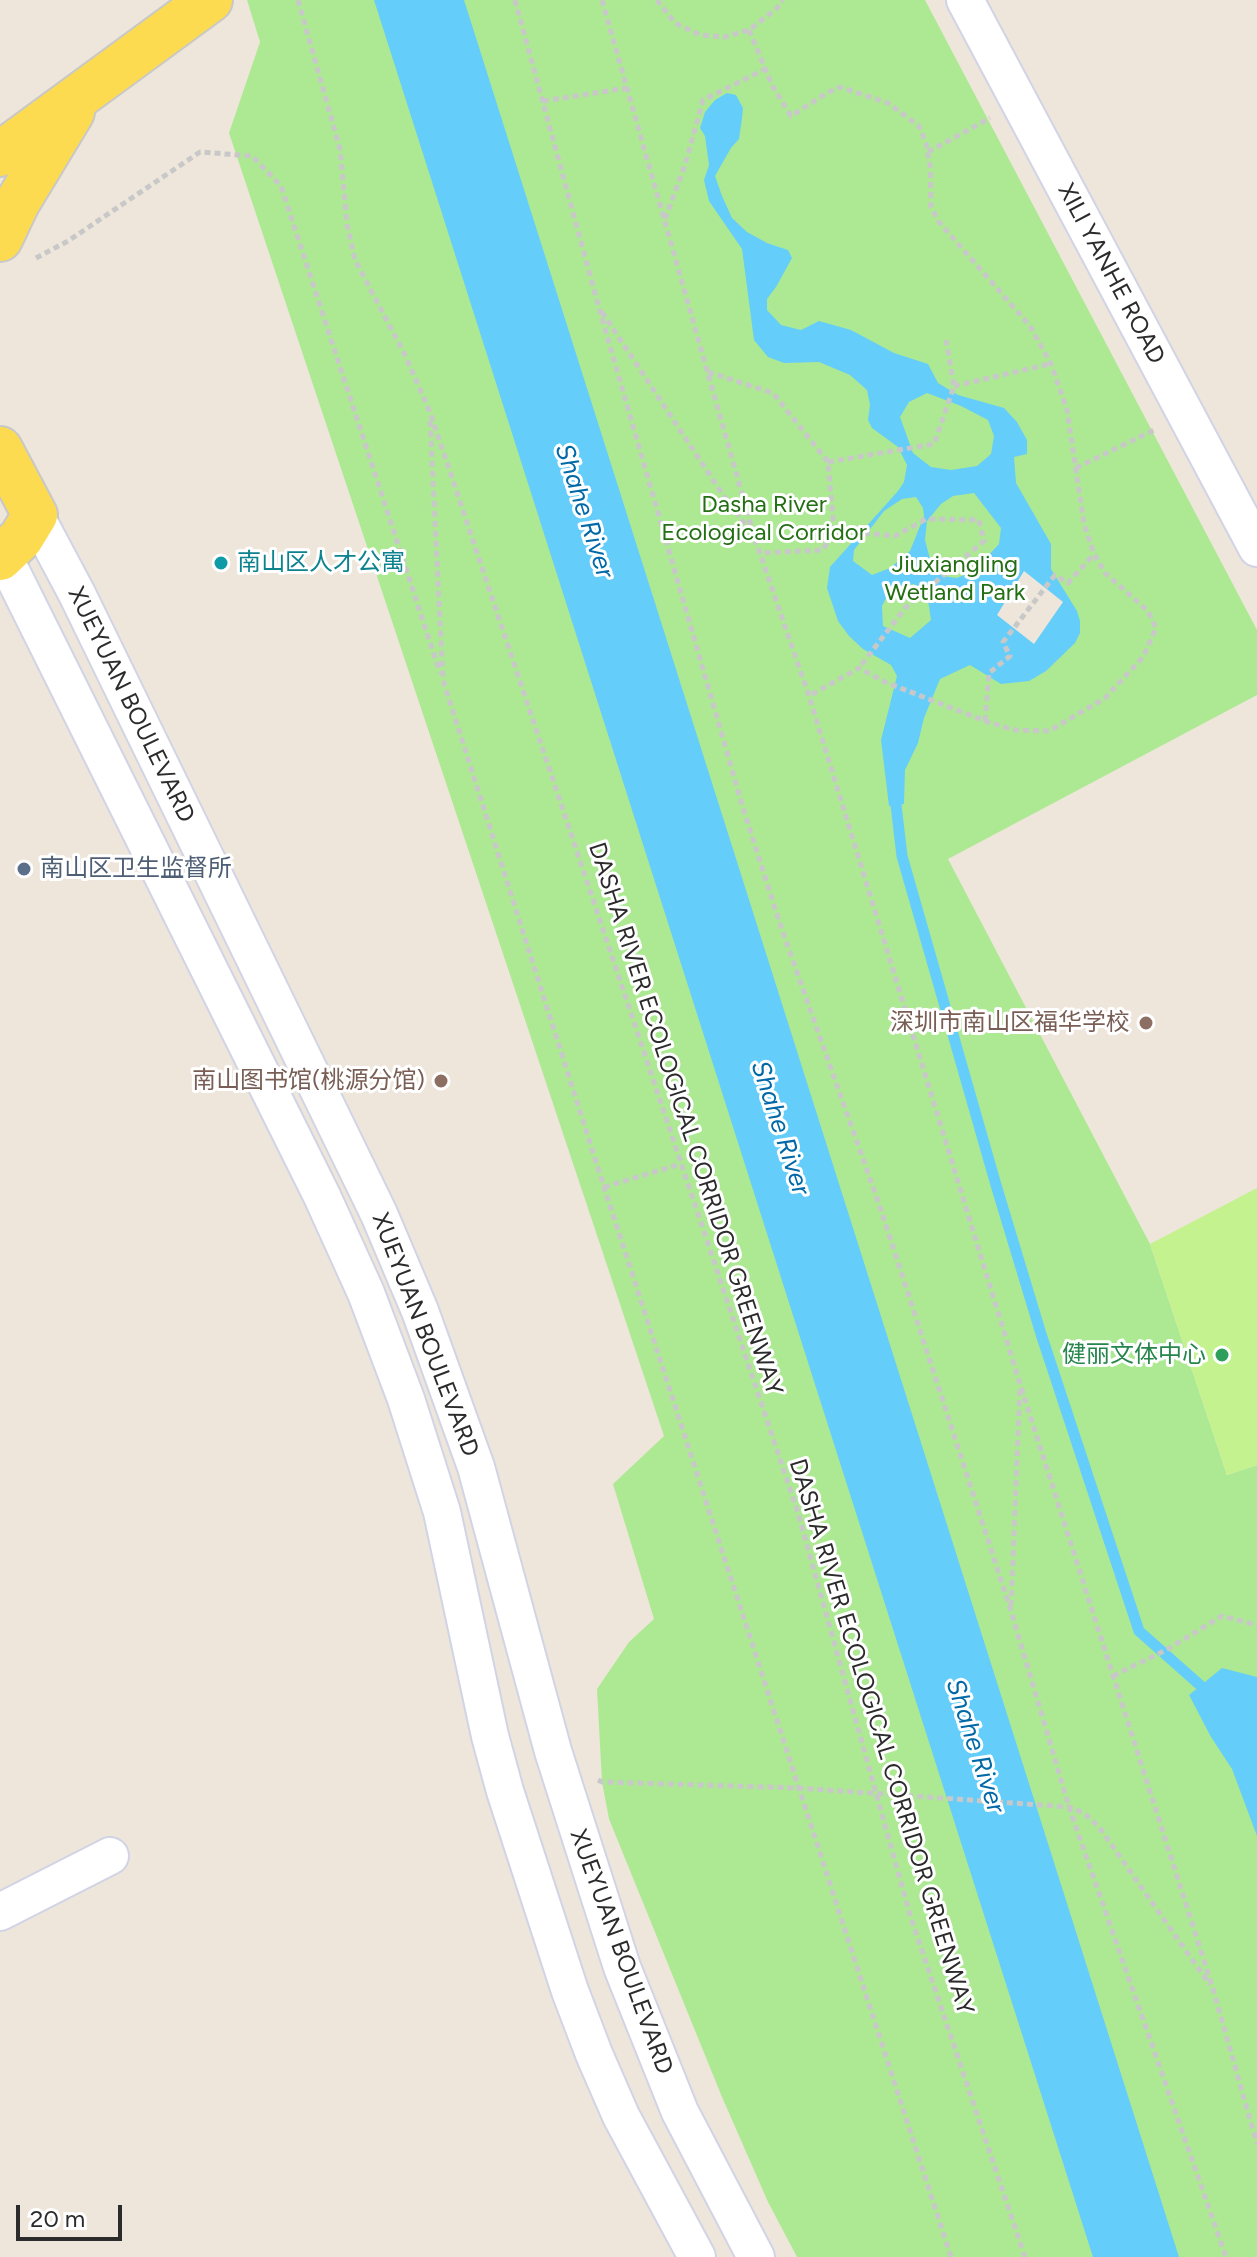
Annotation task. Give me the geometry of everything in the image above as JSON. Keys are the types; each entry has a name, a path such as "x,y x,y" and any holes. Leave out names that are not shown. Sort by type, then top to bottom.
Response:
{"main road":[{"path":"0,154 210,0"},
{"path":"14,251 17,203 83,93"},
{"name":"XUEYUAN BOULEVARD","path":"0,449 8,540"}],"street":[{"name":"XILI YANHE ROAD","path":"965,0 1257,548"},
{"name":"XUEYUAN BOULEVARD","path":"8,540 366,1293 434,1485 490,1736 570,1991 621,2116 697,2257"},
{"name":"XUEYUAN BOULEVARD","path":"8,540 77,594 399,1260 443,1371 476,1467 559,1771 622,1967 680,2112 756,2257"},
{"path":"0,1912 110,1856"}],"path":[{"name":"DASHA RIVER ECOLOGICAL CORRIDOR GREENWAY","path":"298,0 340,149 347,224 355,260 404,353 430,412 798,1513 910,1915 1025,2257"},
{"path":"515,0 599,308 743,808 781,927 881,1210 1011,1611 1069,1807 1226,2257"},
{"path":"602,0 754,536 809,696 1020,1384 1213,1989 1257,2144"},
{"path":"657,0 675,23 700,35 724,37 749,30 783,0"},
{"path":"749,30 765,69 791,116 840,87 888,103 919,126 928,152 931,207 939,222 1030,326 1051,364 1067,410 1084,524 1094,554 1105,573 1148,611 1156,628 1143,657 1105,698 1049,731 1015,730 985,721 885,682 859,668"},
{"path":"664,221 685,165 703,100 765,69"},
{"path":"543,101 627,88"},
{"path":"928,152 1019,101"},
{"path":"14,251 68,241 200,152 252,156 281,186 951,2257"},
{"path":"599,308 721,492 754,536"},
{"path":"828,462 934,444 954,386 946,340"},
{"path":"954,386 1051,364"},
{"path":"707,371 773,393 828,462 834,530 823,550 761,553"},
{"path":"430,412 443,680"},
{"path":"1076,468 1186,414"},
{"path":"809,696 859,668 906,607 984,541 979,520 926,519 895,536 834,530"},
{"path":"985,721 989,673 1010,656 1003,642 1055,575 1068,583 1094,554"},
{"path":"604,1187 681,1164"},
{"path":"1011,1611 1020,1384"},
{"path":"1113,1676 1166,1650 1222,1616 1257,1625"},
{"path":"602,1782 798,1788 1069,1807 1084,1813 1099,1827 1213,1989"}],"green space":[{"name":"Dasha River Ecological Corridor","path":"247,0 925,0 1257,630 1257,695 948,859 1150,1244 1227,1475 1257,1465 1257,2257 797,2257 768,2202 609,1819 602,1782 597,1689 629,1642 654,1619 613,1484 664,1436 229,133 260,42"},
{"name":"健丽文体中心","path":"1257,1188 1257,1465 1227,1475 1150,1244"}],"water":[{"name":"Shahe River","path":"374,0 464,0 1179,2257 1093,2257"},
{"path":"727,93 736,95 743,108 739,139 715,176 732,218 747,232 788,250 792,258 767,299 767,310 781,325 801,330 819,321 851,330 894,353 928,364 938,383 958,395 1004,408 1027,440 1027,454 1014,457 1016,483 1051,544 1051,569 1080,621 1080,633 1075,643 1046,671 1029,681 1001,684 970,665 940,679 924,718 918,743 905,770 904,804 889,806 881,740 897,676 891,665 863,649 849,636 838,621 827,588 830,567 898,491 904,482 907,465 898,447 872,428 868,420 870,405 867,390 850,375 819,362 784,363 768,357 754,340 742,249 709,201 704,180 709,165 705,136 700,128 705,112 715,100","holes":["927,393 988,420 994,436 991,454 977,466 951,470 931,467 913,453 900,417 909,402","974,493 1001,528 999,544 974,571 957,578 942,576 930,559 925,540 927,521 941,504 953,496","916,497 924,516 910,551 890,568 872,575 853,561 854,550 884,511 902,499","914,584 928,600 931,620 910,638 883,626 882,606 891,589"]},
{"path":"1222,1668 1257,1677 1257,1836 1232,1769 1189,1695"}],"pier":[{"path":"1024,571 1063,602 1034,644 997,615"}],"waterway":[{"path":"896,805 902,856 996,1185 1041,1334 1139,1631 1201,1686"}],"place":[{"name":"南山区人才公寓","path":"221,563"},
{"name":"南山区卫生监督所","path":"24,869"},
{"name":"深圳市南山区福华学校","path":"1146,1023"},
{"name":"南山图书馆(桃源分馆)","path":"441,1081"},
{"name":"健丽文体中心","path":"1222,1355"}],"park label":[{"name":"Jiuxiangling Wetland Park","path":"955,579"}]}
